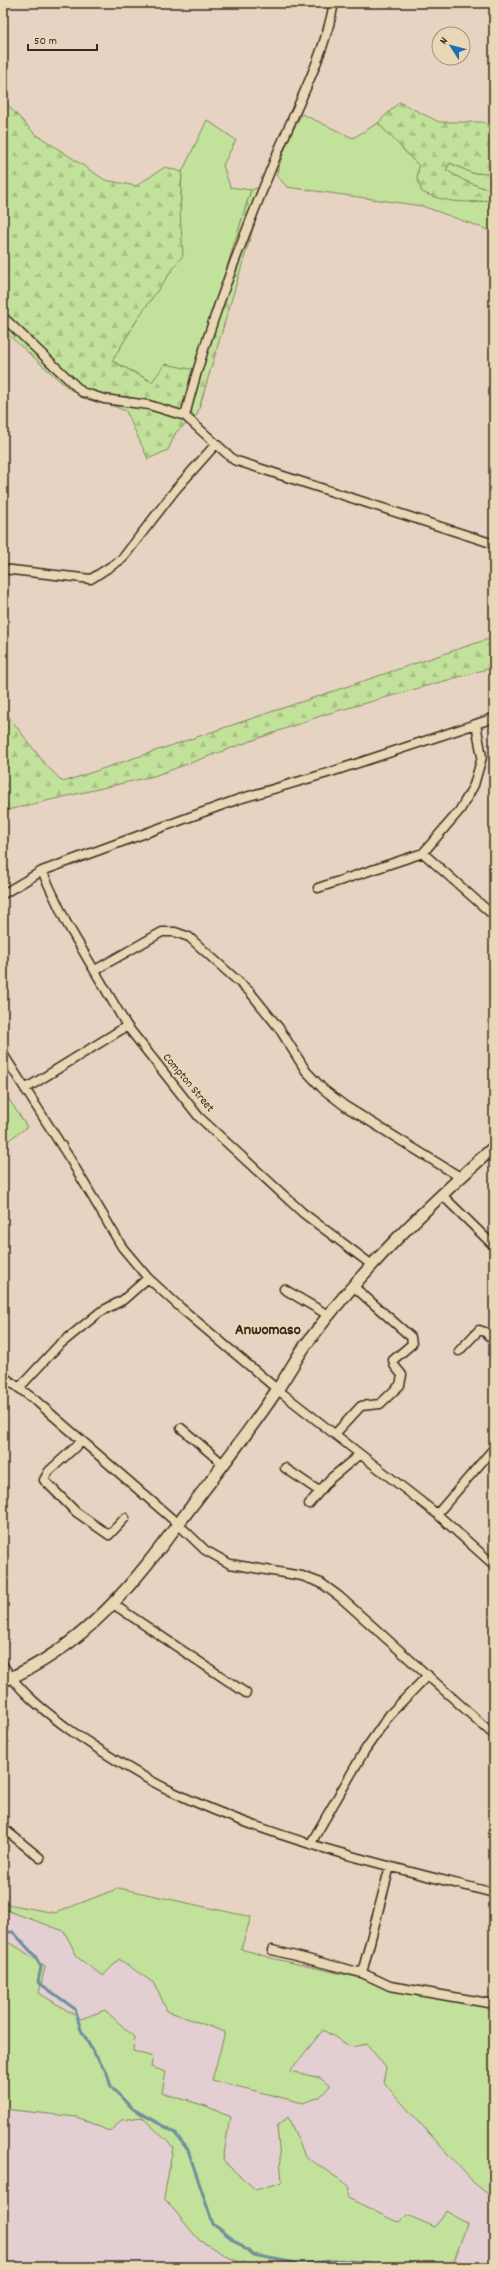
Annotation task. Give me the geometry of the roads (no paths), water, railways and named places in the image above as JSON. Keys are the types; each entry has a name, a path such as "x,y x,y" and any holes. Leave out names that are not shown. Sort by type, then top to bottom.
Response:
{"street":[{"path":"185,416 205,344 223,293 275,159 304,96 326,36 334,3"},
{"path":"3,317 82,392 104,400 149,405 185,416 234,460 494,544"},
{"path":"3,569 91,579 104,572 122,559 176,489 216,444"},
{"path":"3,894 42,871 239,799 331,772 494,718"},
{"path":"318,888 423,853 460,810 474,785 482,757 476,724"},
{"path":"423,853 494,916"},
{"name":"Compton Street","path":"42,871 66,922 96,970 127,1026 199,1117 304,1213 372,1265"},
{"path":"96,970 162,932 175,932 189,937 250,992 279,1028 306,1071 323,1089 345,1106 460,1177"},
{"path":"25,1089 127,1026"},
{"path":"3,1054 122,1247 148,1278 278,1390 437,1514 494,1565"},
{"path":"7,1680 64,1648 113,1604 178,1524 224,1464 278,1390 310,1339 328,1315 372,1265 441,1194 494,1147"},
{"path":"441,1194 494,1246"},
{"path":"19,1388 58,1346 100,1312 123,1300 148,1278"},
{"path":"335,1434 361,1406 380,1404 400,1385 402,1376 394,1365 393,1360 412,1344 411,1337 353,1286"},
{"path":"284,1289 328,1315"},
{"path":"459,1351 479,1330 485,1332 494,1340"},
{"path":"3,1376 82,1441 178,1524 205,1550 222,1562 302,1576 321,1583 340,1597 494,1735"},
{"path":"181,1428 224,1464"},
{"path":"82,1441 49,1471 44,1480 76,1512 109,1535 125,1518"},
{"path":"437,1514 494,1448"},
{"path":"309,1504 330,1479 360,1454"},
{"path":"285,1468 319,1491"},
{"path":"113,1604 246,1693"},
{"path":"3,1665 7,1680 40,1706 96,1748 170,1791 267,1830 390,1866 494,1893"},
{"path":"311,1843 365,1750 390,1714 428,1675"},
{"path":"3,1828 40,1858"},
{"path":"362,1972 390,1866"},
{"path":"272,1950 362,1972 390,1986 494,2004"}],"waterway":[{"path":"3,1932 13,1932 35,1956 41,1967 38,1982 75,2009 81,2030 107,2073 111,2087 133,2109 174,2132 188,2150 213,2224 253,2255 301,2264 341,2260 387,2265 392,2267"}],"district":[{"name":"Anwomaso","path":"268,1330"}]}
